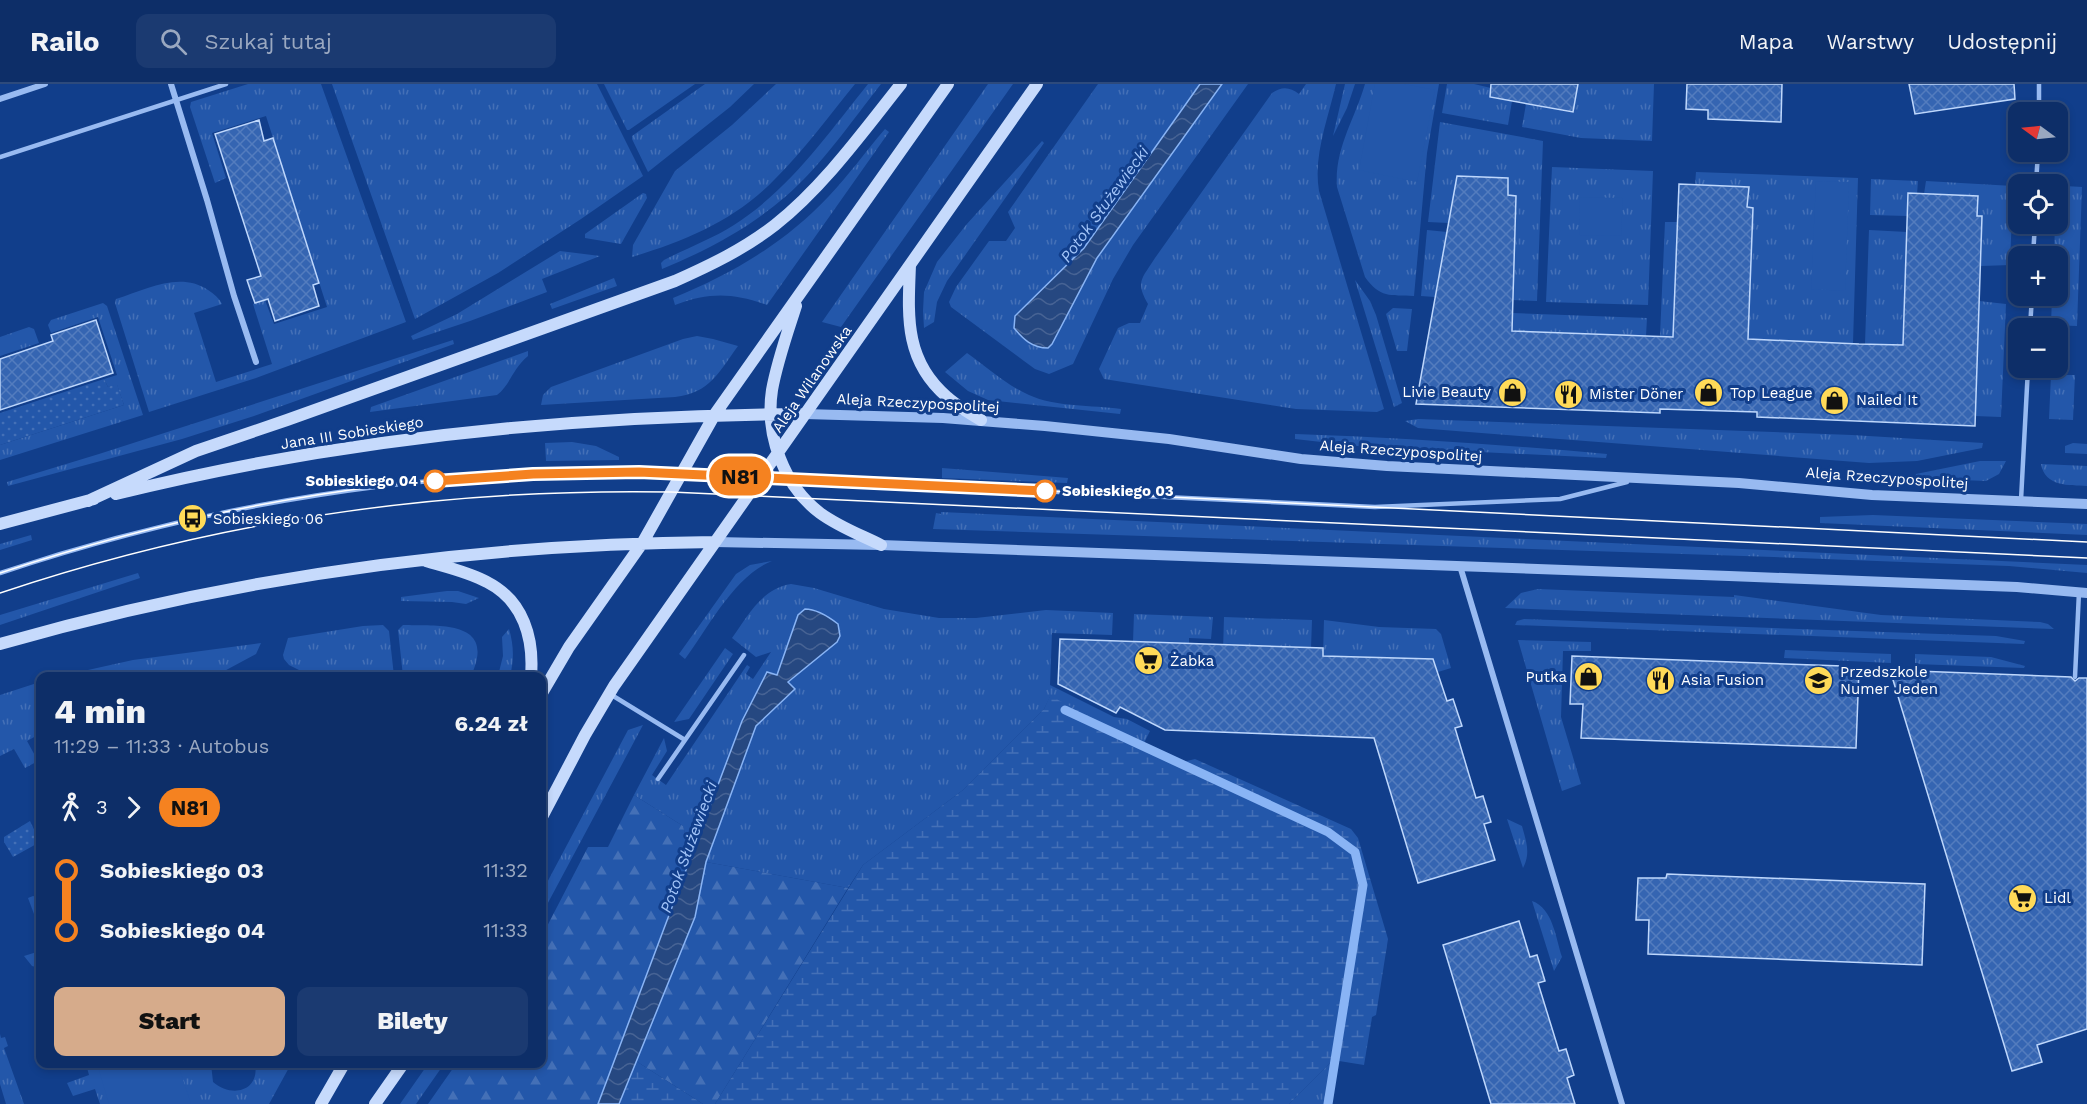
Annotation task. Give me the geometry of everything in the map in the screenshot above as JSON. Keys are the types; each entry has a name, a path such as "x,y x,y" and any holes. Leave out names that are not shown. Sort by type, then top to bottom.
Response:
{"main road":[{"path":"88,501 195,451 675,281 718,262 776,224 800,202 826,176 901,84"},
{"path":"546,686 569,647 643,542 715,414 948,84"},
{"name":"Aleja Wilanowska","path":"546,810 609,693 1037,84"},
{"path":"910,265 908,314 912,345 917,357 928,377 939,389 981,420"},
{"path":"799,293 774,379 771,414 778,452 789,478 804,498 820,513 835,523 881,545"},
{"name":"Jana III Sobieskiego","path":"0,524 88,501 262,462 429,436 569,422 715,414"},
{"name":"Aleja Rzeczypospolitej","path":"715,414 805,414"},
{"path":"0,644 107,616 220,591 340,570 494,552 643,542 715,542"},
{"path":"422,560 485,581 496,587 514,604 526,624 530,637 531,672"},
{"path":"321,1104 342,1068"},
{"path":"375,1104 400,1068"}],"street":[{"path":"0,99 45,84"},
{"path":"171,84 256,362"},
{"name":"Aleja Rzeczypospolitej","path":"805,414 981,420 1140,436 1329,462 1767,485 1872,495 2087,504"},
{"path":"715,542 881,545 1460,566 2083,592"},
{"path":"1460,566 1622,1104"}],"lane":[{"path":"0,157 226,84"},
{"path":"2039,84 2039,102"},
{"path":"2021,502 2027,378"},
{"path":"0,573 62,553 159,527 253,506 335,492 499,476 580,472 681,474 1375,507 1560,500 1639,479"},
{"path":"2075,678 2083,592"},
{"path":"658,779 744,655"},
{"path":"609,693 685,740"}],"green space":[{"path":"248,84 321,84 406,322 256,378 149,412 115,303 116,299 174,282 186,282 208,290 222,304 194,313 216,382 272,364 253,304 265,300 274,324 327,307 266,116 212,133 226,178 215,183 190,107 191,102"},
{"path":"332,84 597,84 643,176 498,273 415,319"},
{"path":"604,84 695,84 627,130"},
{"path":"705,84 754,84 730,107 648,172 632,136"},
{"path":"776,84 855,84 786,168 744,206 690,236 632,257 633,245 675,171 732,125"},
{"path":"868,84 881,84 799,185 757,219 695,255 662,269 661,263 664,260 726,230 773,195 807,160"},
{"path":"988,84 1013,84 841,327 822,322"},
{"path":"1098,84 1248,84 1133,245 1113,279 1073,364 1049,374 1035,369 951,307 949,302 956,287 989,241 1006,241 1015,228 1008,212"},
{"path":"1306,84 1336,84 1320,151 1319,191 1384,409 1377,412 1296,409 1104,379 1099,369 1118,328 1129,323 1140,323 1148,304 1142,290 1142,280 1155,258 1272,93 1286,88 1299,94"},
{"path":"1345,84 1355,84 1347,108 1333,136"},
{"path":"1365,84 1439,84 1427,153 1414,296 1386,294 1376,289 1365,277 1337,187 1342,147"},
{"path":"1375,84 1404,84 1435,90 1417,182 1359,170"},
{"path":"1447,84 1474,84 1495,89 1493,98 1512,101 1508,125 1442,113"},
{"path":"1578,84 1654,84 1652,141 1581,138 1522,127 1526,104 1573,112"},
{"path":"1440,122 1543,141 1537,301 1513,300 1516,196 1508,196 1508,178 1457,176 1449,223 1428,222"},
{"path":"885,129 889,132 767,305 732,296 711,296 675,305 673,298 716,279 757,256 812,213"},
{"path":"1042,141 1044,143 947,281 937,302 934,322 924,328 924,292 937,262 966,225"},
{"path":"1552,167 1653,171 1648,305 1546,302"},
{"path":"1696,172 1858,178 1853,343 1748,339 1753,210 1748,207 1749,188 1695,185"},
{"path":"1871,179 1918,181 1917,194 1908,216 1870,215"},
{"path":"1816,181 1849,182 1845,291 1811,289"},
{"path":"1926,181 2008,186 2008,234 2011,234 2011,246 2008,246 2008,265 1981,266 1982,217 1977,216 1978,196 1924,194"},
{"path":"2068,186 2082,187 2077,326 2068,326 2068,318 2051,318 2052,306 2068,306 2068,246 2054,246 2055,234 2068,234"},
{"path":"643,193 647,198 621,244 585,238 585,234"},
{"path":"1580,197 1623,198 1621,236 1579,235"},
{"path":"1665,222 1677,222 1678,337 1660,336"},
{"path":"1427,230 1447,232 1435,297 1421,296"},
{"path":"1869,230 1907,232 1903,345 1865,344"},
{"path":"560,251 600,256 542,279 547,292 413,340 411,336 457,314"},
{"path":"614,278 617,286 552,309 550,304"},
{"path":"1355,280 1370,301 1376,315 1402,403 1394,407"},
{"path":"1979,301 2006,304 2001,417 1975,416"},
{"path":"103,303 107,306 143,415 0,460 0,445 124,405 117,385 108,387 104,379 117,375 98,317 51,333 48,325 51,320"},
{"path":"1393,308 1412,309 1407,351 1397,351 1386,314"},
{"path":"1512,313 1647,318 1646,336 1629,335 1628,340 1600,334 1511,331"},
{"path":"29,327 34,329 39,343 0,356 0,337"},
{"path":"697,336 738,346 719,373 697,391 675,397 541,405 543,395 551,387"},
{"path":"453,340 454,344 254,416 182,439 8,486 7,482"},
{"path":"528,351 528,356 497,395 370,412 371,407"},
{"path":"967,353 1005,381 1039,399 1062,404 1121,409 1120,414 988,400 968,391 945,372"},
{"path":"2068,375 2075,375 2073,420 2049,419 2051,378 2068,378"},
{"path":"104,379 108,387 117,384 124,405 0,445 0,413"},
{"path":"1418,419 1852,435 1983,443 1982,448 1917,461 1869,463 1418,428 1405,421"},
{"path":"1295,434 1451,442 1607,454 1606,458 1357,446 1295,439"},
{"path":"572,442 596,446 619,457 619,460 546,461 545,443"},
{"path":"2073,443 2087,444 2087,454 2065,453 2065,446"},
{"path":"1980,461 2006,461 1999,474 1986,481 1915,478 1916,474"},
{"path":"2041,464 2087,466 2087,486 2066,485 2053,481 2043,472"},
{"path":"942,468 1068,478 1067,483 942,478"},
{"path":"941,512 2087,565 2087,573 2009,566 1774,557 933,529 936,513 941,514"},
{"path":"1873,515 2087,524 2087,535 1820,523 1820,517"},
{"path":"31,535 32,540 0,550 0,544"},
{"path":"772,561 759,568 734,590 685,659 679,654 736,574 750,565"},
{"path":"138,573 140,578 0,625 0,615"},
{"path":"791,584 814,588 884,609 939,618 976,618 1046,610 1113,613 1112,635 1052,633 1050,685 1114,717 1127,719 1150,731 1144,743 1050,697 1044,709 963,790 863,865 848,888 706,862 756,726 795,689 787,682 837,642 798,616 777,675 742,721 691,856 683,826 634,795 664,738 667,751 652,775 666,785 747,665 750,667 746,674 753,679 771,652 756,657 732,638 764,597 772,591"},
{"path":"1538,589 1734,597 1734,595 1881,615 2040,622 2054,629 1505,608 1521,593"},
{"path":"458,591 479,598 466,604 401,601 401,597"},
{"path":"1134,614 1213,617 1211,639 1189,638 1189,643 1133,642"},
{"path":"1224,617 1312,620 1311,648 1223,652"},
{"path":"1524,619 1996,636 2025,641 2024,644 1515,625 1517,621"},
{"path":"1324,620 1379,627 1436,629 1441,634 1451,668 1438,672 1433,659 1323,656"},
{"path":"383,625 389,631 394,672 303,672 289,665 284,659 288,638"},
{"path":"403,625 448,627 461,630 471,636 477,645 477,658 472,672 403,672 398,630"},
{"path":"509,629 513,653 511,672 499,672 503,656 502,637"},
{"path":"1518,640 1591,642 1591,651 1563,651 1561,717 1581,784 1562,791"},
{"path":"261,643 256,654 222,672 79,672 133,660"},
{"path":"725,648 733,654 689,719 674,722"},
{"path":"1785,650 1891,654 1891,663 1784,658"},
{"path":"1915,654 1991,657 2025,666 2024,668 1915,664"},
{"path":"36,683 36,736 27,741 36,757 36,762 25,768 14,749 0,756 0,695"},
{"path":"1050,696 1183,762 1195,759 1351,829 1358,838 1388,939 1376,1015 1372,1017 1364,1065 1333,1060 1289,1104 715,1104 863,865 963,790 1044,709"},
{"path":"643,725 546,907 546,884 628,730"},
{"path":"634,795 683,826 691,856 598,1104 428,1104 453,1068 546,1068 546,928 588,847 608,847"},
{"path":"1507,819 1522,826 1527,852 1523,868"},
{"path":"30,821 36,834 36,844 13,857 4,842 4,837"},
{"path":"706,862 848,888 715,1104 703,1104 636,1061 695,917"},
{"path":"36,897 36,919 28,898"},
{"path":"1532,901 1545,910 1555,933 1562,957 1554,971"},
{"path":"36,952 36,967 32,966 24,956"},
{"path":"0,1034 1,1038 5,1037 8,1046 4,1048 24,1104 6,1104 0,1084"},
{"path":"1333,1060 1325,1104 1289,1104"},
{"path":"636,1061 703,1104 619,1104"},
{"path":"87,1068 211,1068 213,1082 220,1087 236,1091 249,1086 253,1081 255,1068 289,1068 269,1104 100,1104 95,1089 73,1096 67,1083 89,1075"},
{"path":"98,1068 179,1068 191,1104 109,1104"},
{"path":"425,1068 441,1068 416,1104 400,1104"}],"water":[{"path":"1200,84 1222,84 1097,258 1052,344 1048,348 1042,348 1028,342 1014,328 1015,316 1084,248"},
{"path":"805,609 827,616 838,624 840,636 837,642 788,682 795,689 756,726 706,862 695,917 619,1104 598,1104 742,721 767,672 777,675 798,615"}],"building":[{"path":"1491,84 1578,84 1573,112 1490,97"},
{"path":"1687,84 1782,84 1781,122 1708,119 1708,110 1686,109"},
{"path":"1909,84 2014,84 2015,99 1915,114"},
{"path":"259,120 264,141 273,138 319,283 313,285 319,306 275,321 268,299 255,303 247,280 261,276 215,134"},
{"path":"1457,176 1508,178 1508,195 1516,196 1512,331 1673,337 1679,184 1749,187 1747,207 1753,208 1748,339 1903,345 1908,193 1978,196 1977,216 1982,216 1975,426 1757,417 1757,412 1660,409 1660,413 1416,404"},
{"path":"96,320 113,373 0,410 0,359 53,341 51,335"},
{"path":"1060,639 1323,648 1323,656 1433,659 1447,701 1453,699 1462,726 1455,728 1476,798 1483,796 1491,822 1484,824 1495,860 1418,883 1374,738 1165,730 1120,707 1116,713 1058,684"},
{"path":"1572,656 1842,666 1842,668 1859,669 1856,748 1581,738 1583,704 1570,704"},
{"name":"Lidl","path":"1890,670 2071,677 2075,681 2079,678 2087,678 2087,1029 2037,1045 2042,1062 2012,1071"},
{"path":"1667,874 1925,884 1922,965 1648,954 1649,920 1636,920 1638,878 1666,878"},
{"path":"1519,921 1530,957 1537,955 1545,981 1538,983 1559,1051 1566,1049 1574,1075 1567,1078 1575,1104 1491,1104 1443,945"}],"waterway":[{"path":"1065,710 1328,832 1355,852 1363,885 1328,1104"}],"tram line":[{"path":"0,573 130,534 263,504 398,484 562,473 761,477 2087,542"},
{"path":"0,593 164,546 247,528 415,503 585,492 671,492 2087,558"}],"bus line":[{"name":"N81","path":"435,481 533,474 639,472 1045,491"}],"place":[{"name":"Livie Beauty","path":"1512,392"},
{"name":"Top League","path":"1709,393"},
{"name":"Mister Döner","path":"1568,394"},
{"name":"Nailed It","path":"1835,400"},
{"name":"Sobieskiego 04","path":"435,481"},
{"name":"Sobieskiego 03","path":"1045,491"},
{"name":"Sobieskiego 06","path":"192,519"},
{"name":"Żabka","path":"1149,661"},
{"name":"Putka","path":"1588,677"},
{"name":"Asia Fusion","path":"1660,680"},
{"name":"Przedszkole Numer Jeden","path":"1819,681"},
{"name":"Lidl","path":"2023,898"}],"water label":[{"name":"Potok Służewiecki","path":"1104,204"},
{"name":"Potok Służewiecki","path":"688,847"}]}
